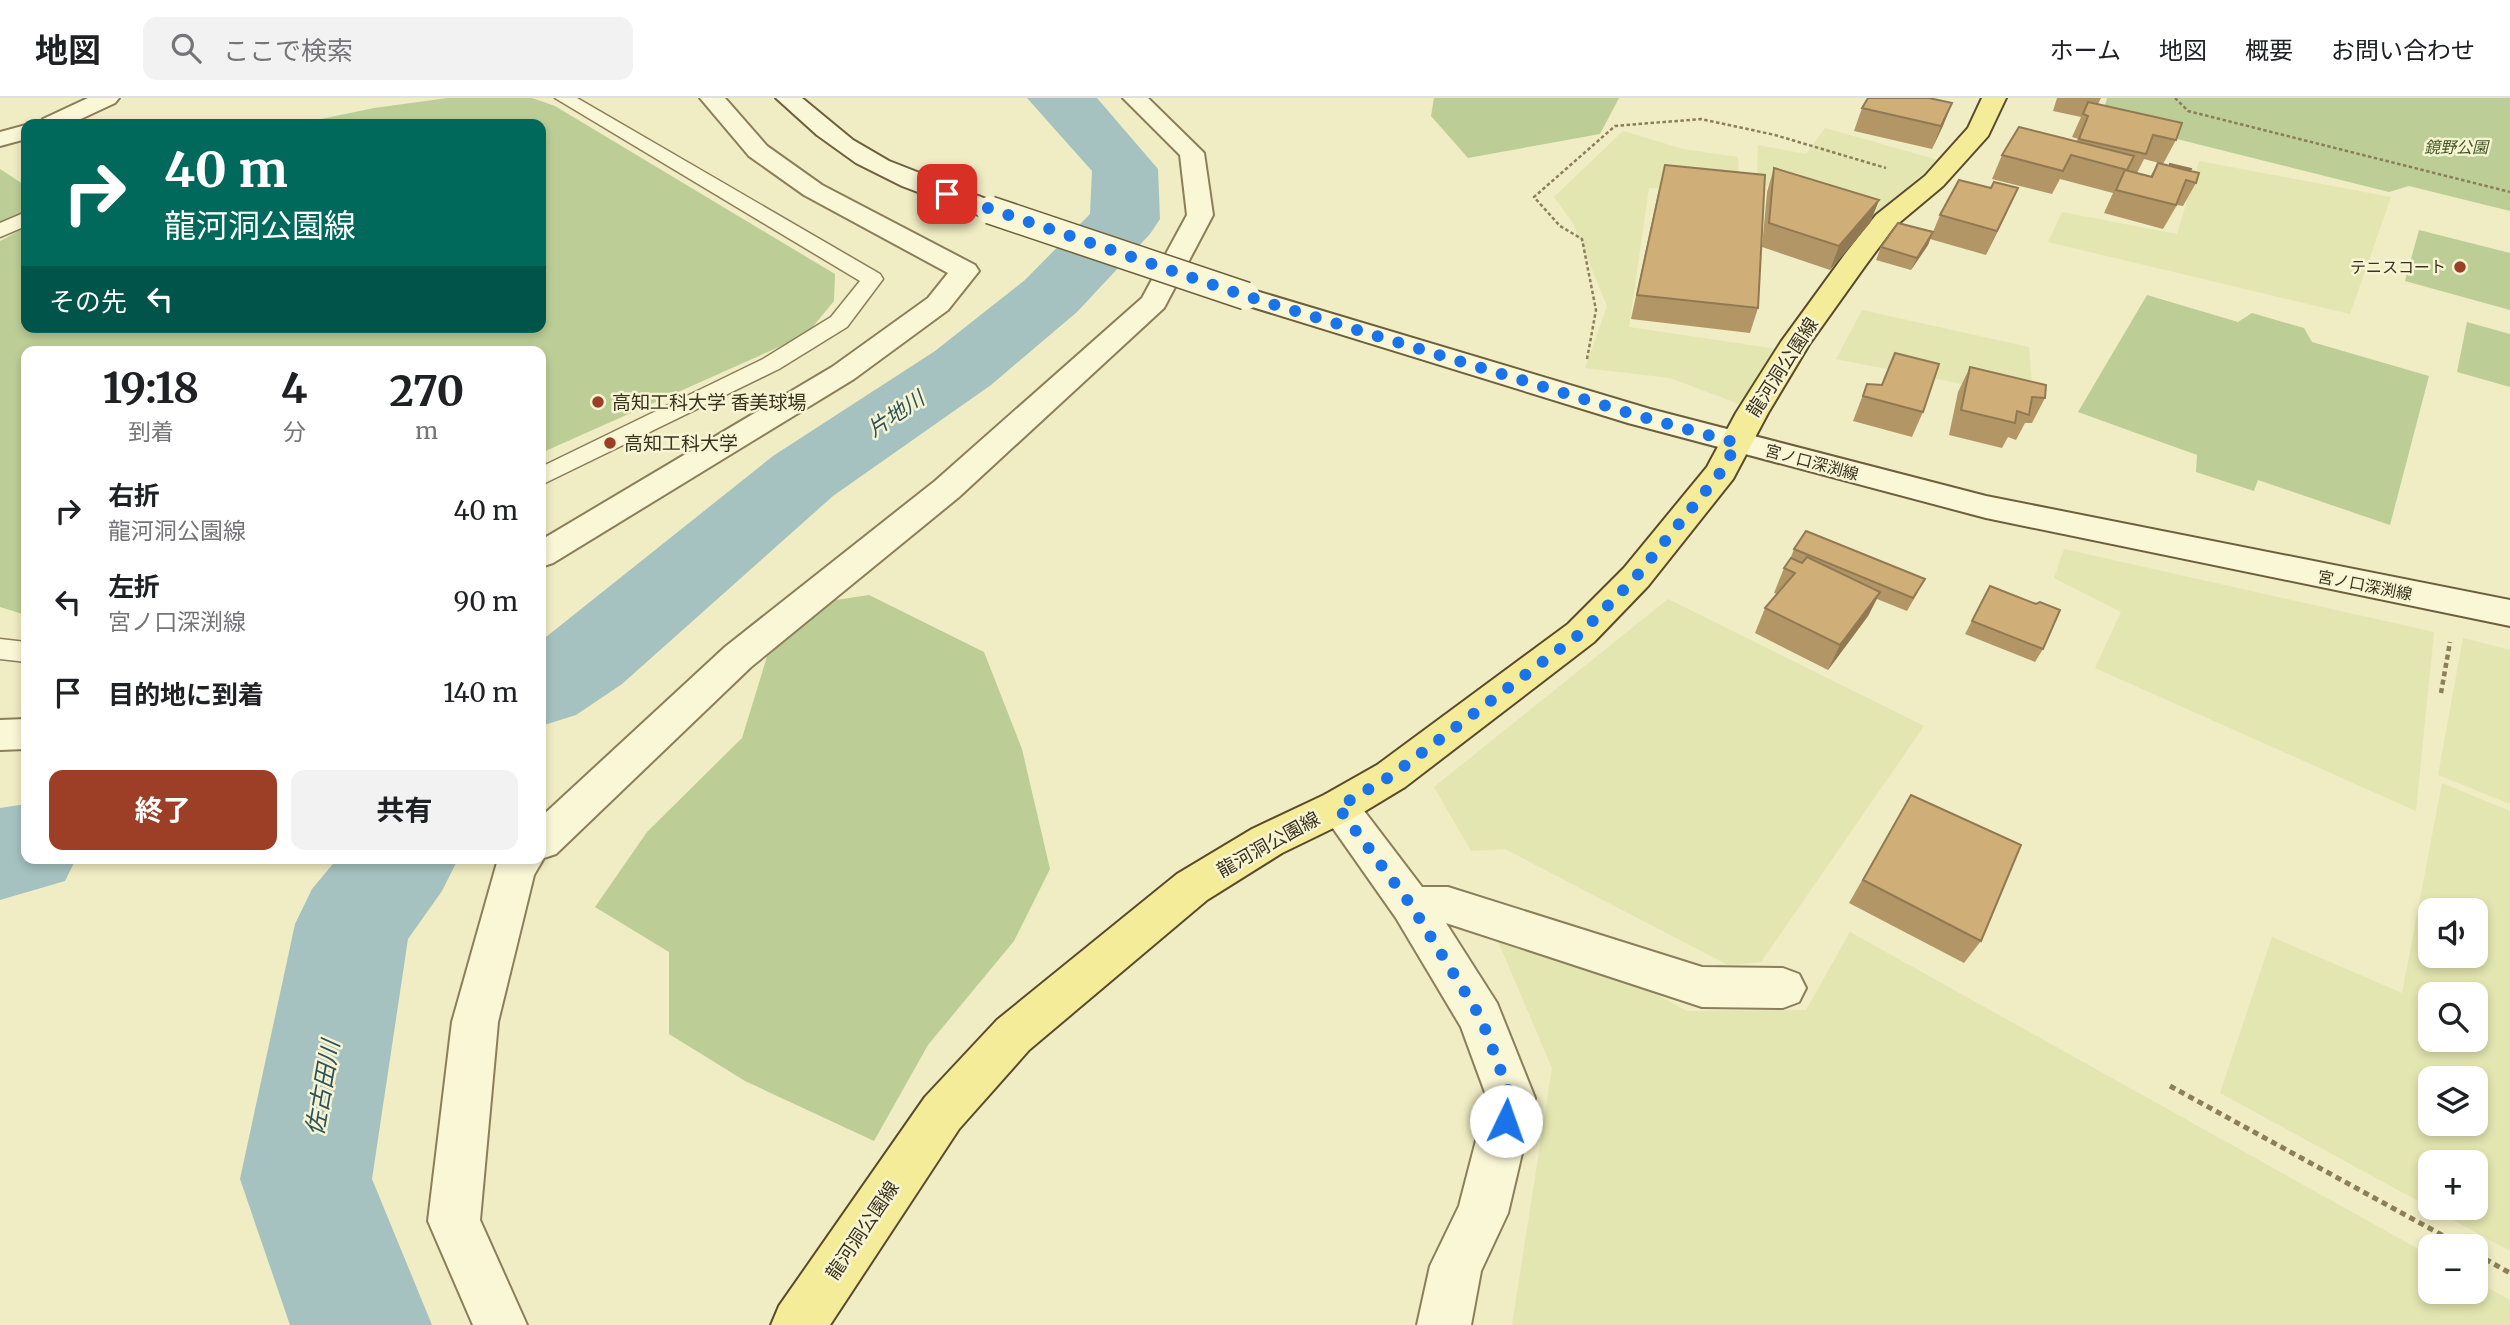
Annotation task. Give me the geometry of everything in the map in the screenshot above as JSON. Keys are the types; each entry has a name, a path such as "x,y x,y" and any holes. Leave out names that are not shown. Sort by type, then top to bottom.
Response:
{"main road":[{"name":"龍河洞公園線","path":"798,1325 942,1113 1013,1035 1192,887 1267,841 1338,807 1391,776 1581,633 1636,577 1721,472 1752,413 1796,342 1855,260 1885,221 1934,181 1979,131 1994,98"}],"street":[{"path":"62,119 107,98"},
{"path":"546,552 843,373 938,304 965,271 813,190 758,151 712,98"},
{"name":"宮ノ口深渕線","path":"788,98 835,138 865,158 904,177 990,210 1246,296 1639,416 1986,507 2510,614"},
{"path":"546,837 738,657 947,489 1154,302 1200,215 1192,153 1135,98"},
{"path":"0,139 21,133"},
{"path":"0,735 21,734"},
{"path":"1338,807 1411,905 1481,1018 1511,1098 1483,1213 1456,1266 1444,1325"},
{"path":"500,1325 454,1221 475,1022 515,867 518,864"},
{"path":"1411,905 1448,905 1702,987 1783,988"}],"lane":[{"path":"546,475 771,364 839,322 872,279 564,98"},
{"path":"0,231 21,220"},
{"path":"0,649 21,651"}],"path":[{"path":"2175,98 2188,111 2510,192"},
{"path":"1585,368 1596,310 1582,239 1560,226 1534,197 1615,126 1701,118 1775,135 1934,181"},
{"path":"2441,693 2450,641"},
{"path":"2170,1086 2440,1234"},
{"path":"2488,1261 2510,1273"}],"green space":[{"name":"高知工科大学 香美球場","path":"448,98 532,98 555,106 835,274 834,301 806,335 546,451 546,346 21,346 21,613 0,607 0,241 21,230 21,333 546,333 546,119 321,119 374,108"},
{"path":"1434,98 1619,98 1600,134 1468,158 1431,116"},
{"name":"鏡野公園","path":"2107,98 2510,98 2510,211 2409,186 2389,192 2101,120"},
{"path":"1825,128 1938,160 1874,217 1757,183 1758,145 1806,154"},
{"path":"1623,131 1683,149 1738,157 1740,192 1649,188 1629,327 1777,349 1739,404 1670,378 1585,368 1607,306 1573,223 1554,197"},
{"path":"2199,161 2391,197 2350,314 2048,242 2062,212 2177,234"},
{"path":"0,169 21,183 21,215 0,223"},
{"name":"テニスコート","path":"2419,230 2510,253 2510,310 2405,281"},
{"path":"2147,295 2238,322 2252,313 2304,328 2312,342 2429,376 2390,525 2258,480 2254,491 2196,472 2197,455 2078,412"},
{"path":"1862,310 2029,347 2033,398 1836,359"},
{"path":"2467,322 2510,334 2510,387 2457,372"},
{"path":"2064,549 2434,632 2416,811 2095,668 2121,612 2054,578"},
{"path":"869,595 984,652 1022,749 1050,869 1014,941 928,1045 874,1141 745,1081 669,1034 669,952 595,907 647,832 742,738 782,608"},
{"path":"1668,599 1924,726 1761,962 1728,965 1505,849 1471,851 1434,787"},
{"path":"2463,638 2510,650 2510,804 2438,775"},
{"path":"2442,783 2510,811 2510,1251 2488,1239 2488,1234 2479,1234 2453,1220 2488,1220 2488,1150 2418,1150 2418,1201 2220,1093 2272,937 2402,993 2418,909 2418,968 2488,968 2488,898 2420,898"},
{"path":"1480,899 1687,1011 1806,1010 1850,932 2418,1249 2418,1304 2488,1304 2488,1288 2510,1300 2510,1325 1512,1325 1552,1068"}],"building":[{"path":"1868,98 1929,98 1952,103 1941,126 1862,108"},
{"path":"2088,102 2182,123 2176,140 2153,135 2146,154 2079,139 2088,116 2083,114"},
{"path":"2019,127 2134,156 2127,170 2071,155 2063,171 2002,155"},
{"path":"2158,163 2199,173 2196,183 2186,180 2176,205 2116,190 2125,170 2152,177"},
{"path":"2170,164 2191,169 2190,171"},
{"path":"1665,165 1765,175 1758,308 1637,295"},
{"path":"1774,168 1879,200 1839,246 1769,223"},
{"path":"1959,180 1991,188 1994,182 2018,188 1997,231 1940,215"},
{"path":"1898,223 1933,232 1917,258 1881,247"},
{"path":"1895,353 1939,364 1923,412 1863,396 1867,384 1882,385"},
{"path":"1970,367 2046,385 2045,398 2032,397 2029,415 2017,411 2015,423 1961,410"},
{"path":"1806,531 1925,579 1913,598 1794,549"},
{"path":"1807,557 1880,592 1840,645 1765,608 1795,573 1784,568 1791,558 1802,563"},
{"path":"1990,586 2036,604 2040,602 2060,610 2043,649 1972,621"},
{"path":"1911,795 2021,845 1981,941 1863,880"}],"waterway":[{"name":"片地川","path":"546,686 587,659 803,476 963,368 1051,296 1125,219 1125,169 1072,108 1058,98"},
{"name":"片地川","path":"0,854 21,850"},
{"name":"佐古田川","path":"361,1325 306,1179 353,924 399,864"}],"place":[{"name":"テニスコート","path":"2460,267"},
{"name":"高知工科大学 香美球場","path":"598,402"},
{"name":"高知工科大学","path":"610,443"}],"route":[{"path":"947,194 1246,296 1639,416 1737,443 1721,472 1636,577 1581,633 1391,776 1338,807 1411,905 1481,1018 1511,1098 1506,1121"}]}
